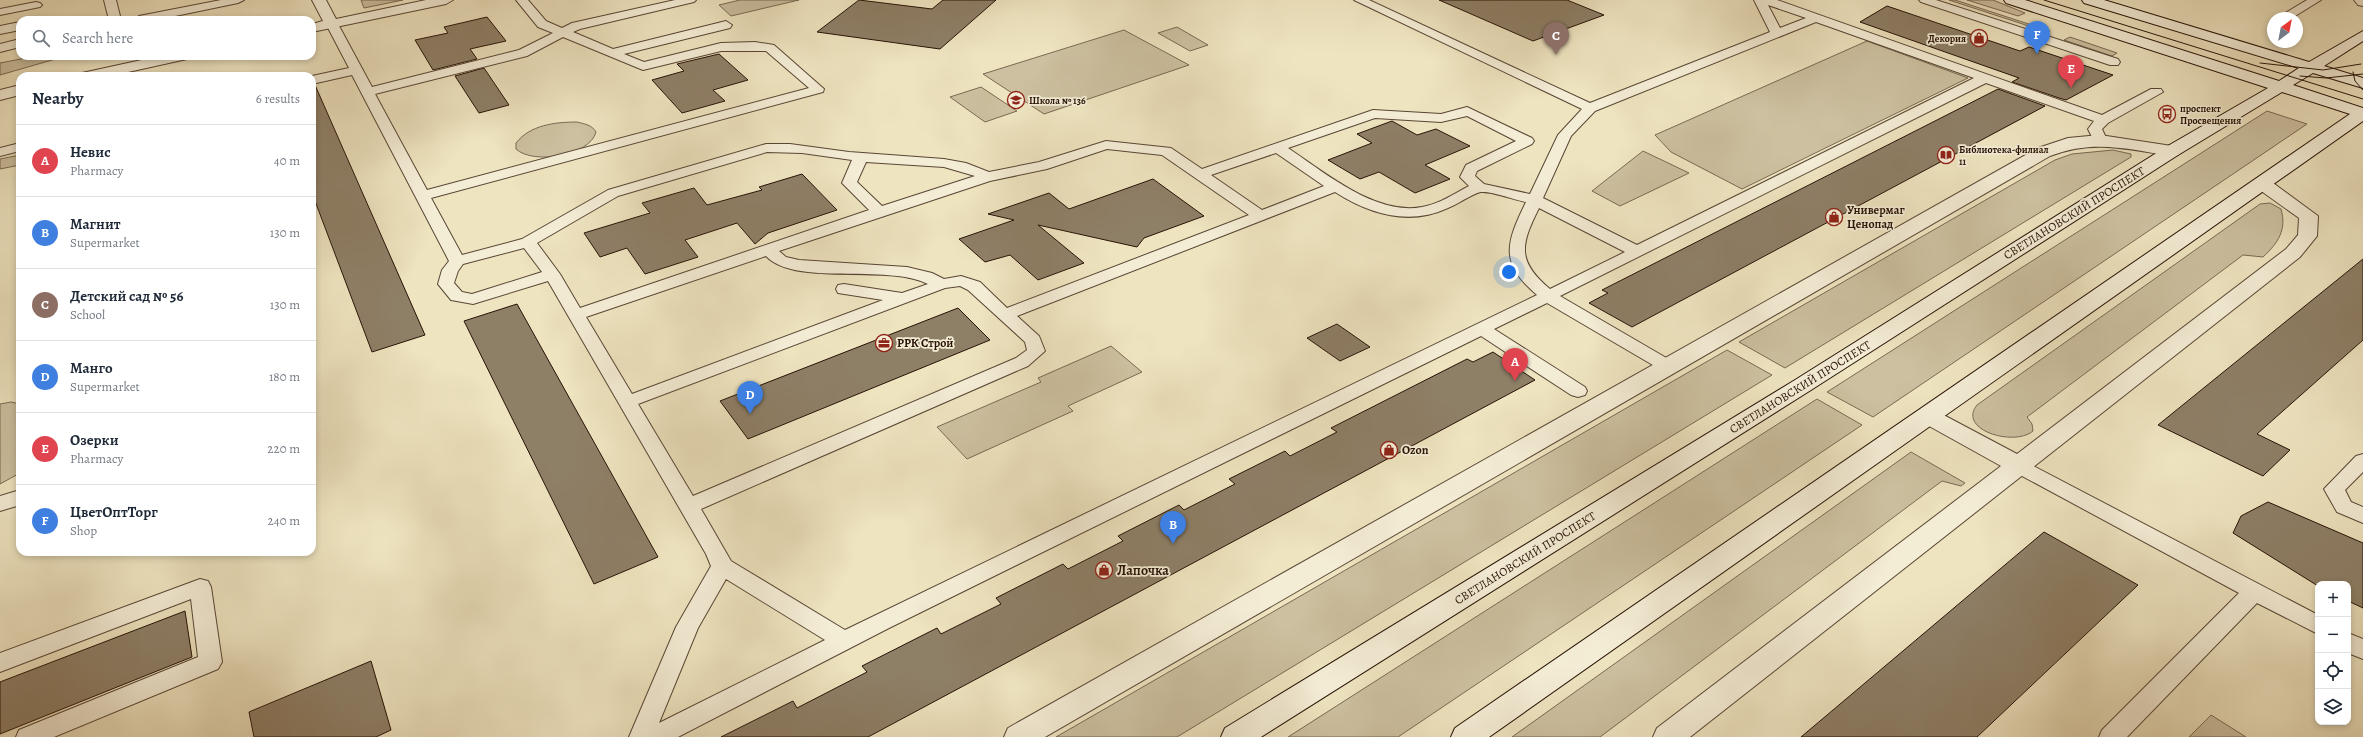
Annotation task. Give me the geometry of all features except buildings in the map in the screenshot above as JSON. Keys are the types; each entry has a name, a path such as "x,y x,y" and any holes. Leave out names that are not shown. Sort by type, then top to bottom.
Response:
{"main road":[{"path":"319,0 332,24"},
{"path":"316,27 446,0"},
{"path":"2011,0 2363,113"},
{"path":"2089,0 2363,84"},
{"name":"СВЕТЛАНОВСКИЙ ПРОСПЕКТ","path":"1236,737 1796,390 2172,151 2212,129 2363,35"},
{"path":"107,72 163,60"},
{"path":"0,95 16,91"},
{"path":"1466,737 2363,113"},
{"path":"1019,737 2044,152 2102,130 2172,151"},
{"path":"1668,737 2018,464 2293,253 2307,236 2309,216 2263,184"},
{"path":"1928,416 2018,464"}],"lane":[{"path":"110,0 114,16"},
{"path":"178,0 182,11"},
{"path":"158,16 238,0"},
{"path":"522,0 542,24 643,66 652,77"},
{"path":"368,92 523,53 576,26 690,0"},
{"path":"1360,0 1590,108"},
{"path":"1760,0 1777,33"},
{"path":"1766,0 1985,78 2102,130 2156,92"},
{"path":"1924,0 2114,62"},
{"path":"2294,12 2315,0"},
{"path":"0,12 35,3 37,16"},
{"path":"1669,367 1548,296 1523,272 1515,253 1517,236 1535,200 1557,149 1565,135 1590,108 1816,18"},
{"path":"332,24 457,261"},
{"path":"611,53 726,26"},
{"path":"0,30 16,27"},
{"path":"0,48 16,45"},
{"path":"423,196 818,89 770,48 755,46 720,47 643,66"},
{"path":"316,79 356,70"},
{"path":"655,737 845,640 1482,329 1985,78"},
{"path":"1200,174 1373,114 1388,112 1429,118 1449,117 1467,111 1527,141 1557,149"},
{"path":"1527,141 1471,168 1467,177 1479,187 1535,200 1636,251"},
{"path":"576,315 987,177 1042,166 1106,145 1166,151 1259,215"},
{"path":"552,274 473,299 457,296 446,284 450,270 457,261 528,242 613,193 766,148 785,147 828,155 960,165 977,170 987,177"},
{"path":"0,152 16,148"},
{"path":"1278,148 1368,204 1390,211 1414,214 1436,209 1479,187"},
{"path":"861,157 849,183 880,212"},
{"path":"1006,314 1208,238 1259,215 1337,186"},
{"path":"528,242 552,274 689,506 722,566 845,640"},
{"path":"768,250 778,260 798,264 909,273 933,278 942,284"},
{"path":"627,402 902,298 942,284 961,281 974,286 1033,340 1036,351 1022,362 689,506"},
{"path":"844,289 902,298"},
{"path":"1482,329 1578,391"},
{"path":"2363,461 2334,489 2344,507 2363,516"},
{"path":"2018,464 2315,623"},
{"path":"0,504 16,499"},
{"path":"641,737 687,627 722,566"},
{"path":"0,663 200,587 210,662 28,737"},
{"path":"2111,737 2254,591"},
{"path":"2351,644 2363,650"}],"shaded area":[{"path":"361,0 403,0 364,8"},
{"path":"740,0 799,0 731,16 719,5"},
{"path":"1949,0 1955,0 2050,31 2047,32"},
{"path":"1967,0 1993,0 2025,13 2018,16"},
{"path":"1177,27 1208,45 1190,51 1158,33"},
{"path":"1124,30 1189,65 1044,114 983,74"},
{"path":"2070,37 2117,53 2112,56 2064,40"},
{"path":"1867,41 1968,78 1742,189 1671,152 1655,135"},
{"path":"16,60 52,60 0,75 0,63"},
{"path":"981,87 1017,111 985,122 950,97"},
{"path":"2267,111 2307,124 1873,417 1827,392"},
{"path":"577,122 590,126 596,132 592,140 573,152 560,156 547,157 524,154 516,149 516,143 528,132 536,128 552,124"},
{"path":"2113,150 2131,154 2131,157 1785,368 1739,342 2055,160 2072,154"},
{"path":"1643,151 1689,173 1620,206 1592,191"},
{"path":"16,156 16,166 0,169 0,159"},
{"path":"2270,203 2281,209 2283,223 2280,236 2273,247 2263,257 2243,255 2027,417 2032,424 2033,431 2024,436 2002,436 1990,433 1981,428 1975,422 1973,414 1977,405 2260,204"},
{"path":"1111,346 1142,372 1068,406 1073,411 967,459 937,427 1041,382 1038,378"},
{"path":"1727,350 1772,375 1177,737 1056,737"},
{"path":"1817,399 1862,425 1398,737 1288,737"},
{"path":"11,402 16,403 16,475 0,484 0,404"},
{"path":"1911,452 1965,483 1961,486 1942,481 1600,737 1512,737"},
{"path":"2211,715 2246,737 2189,737"}],"tram line":[{"path":"2044,0 2363,99"},
{"path":"2260,63 2323,70 2361,64"},
{"path":"2354,75 2363,74"},
{"path":"2300,76 2326,78 2354,75"},
{"path":"2354,75 2355,81 2363,90"}],"place":[{"name":"Декория","path":"1979,38"},
{"name":"ЦветОптТорг","path":"2037,54"},
{"name":"Детский сад № 56","path":"1556,55"},
{"name":"Озерки","path":"2071,88"},
{"name":"Школа № 136","path":"1016,100"},
{"name":"проспект Просвещения","path":"2167,114"},
{"name":"Библиотека-филиал 11","path":"1946,155"},
{"name":"Универмаг Ценопад","path":"1834,217"},
{"name":"РРК Строй","path":"884,343"},
{"name":"Невис","path":"1515,381"},
{"name":"Манго","path":"750,414"},
{"name":"Ozon","path":"1389,450"},
{"name":"Магнит","path":"1173,544"},
{"name":"Лапочка","path":"1104,570"}]}
